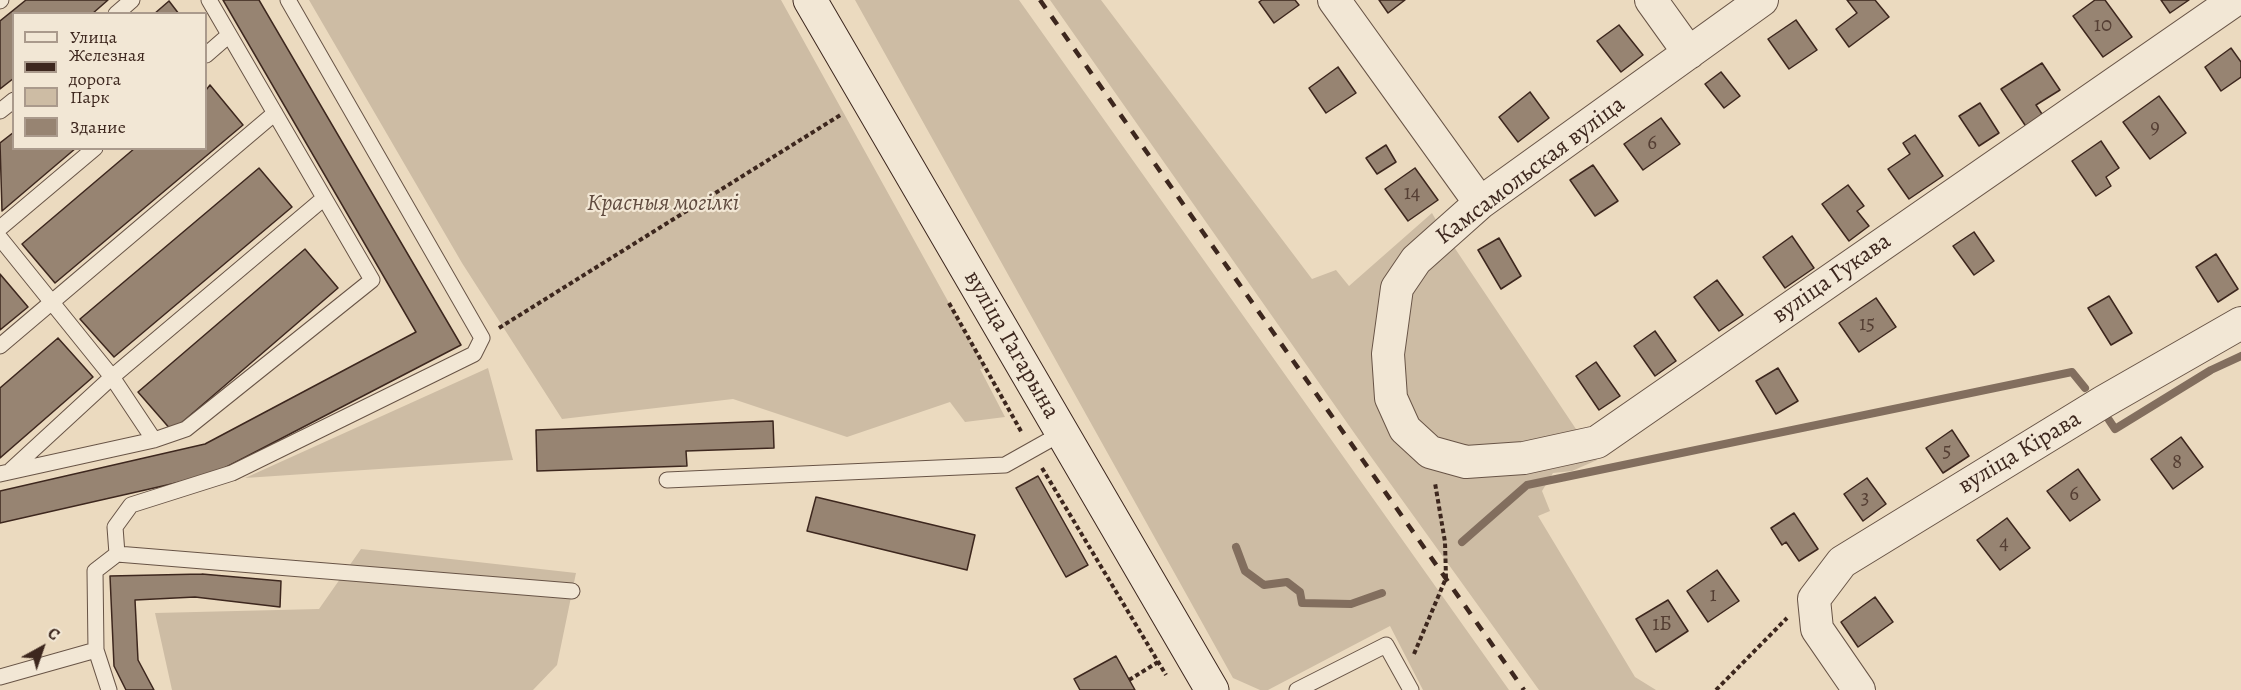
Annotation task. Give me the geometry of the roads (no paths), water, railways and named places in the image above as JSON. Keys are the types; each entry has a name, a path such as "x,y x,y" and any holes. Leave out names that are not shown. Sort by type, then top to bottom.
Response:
{"main road":[{"name":"вуліца Гагарына","path":"810,0 1212,690"}],"street":[{"path":"1334,0 1480,203"},
{"path":"1651,0 1689,53"},
{"name":"Камсамольская вуліца","path":"1405,429 1391,398 1388,354 1397,288 1416,260 1480,203 1762,0"},
{"name":"вуліца Гукава","path":"1405,429 1430,452 1466,462 1524,458 1598,442 2235,0"},
{"name":"вуліца Кірава","path":"1859,690 1816,629 1814,599 1842,562 2103,402 2241,323"}],"lane":[{"path":"118,12 132,0"},
{"path":"4,473 154,440 186,429 372,280 209,0"},
{"path":"117,554 116,527 131,505 232,472 474,354 482,338 288,0"},
{"path":"207,54 229,35"},
{"path":"0,111 12,102"},
{"path":"0,346 274,113"},
{"path":"0,228 92,150"},
{"path":"4,473 112,377 323,199"},
{"path":"0,238 112,377 154,440"},
{"path":"667,480 1005,465 1062,433"},
{"path":"109,690 96,650 95,571 117,554 572,591"},
{"path":"1298,690 1386,645 1407,684"},
{"path":"0,677 96,650"}],"waterway":[{"path":"2109,420 2115,429 2211,370 2241,356"},
{"path":"1462,542 1527,485 2072,372 2085,388"},
{"path":"1236,547 1245,571 1264,585 1287,582 1300,592 1302,603 1351,604 1382,593"}],"railway":[{"path":"1040,0 1524,690"}],"park label":[{"name":"Красныя могілкі","path":"663,204"}]}
